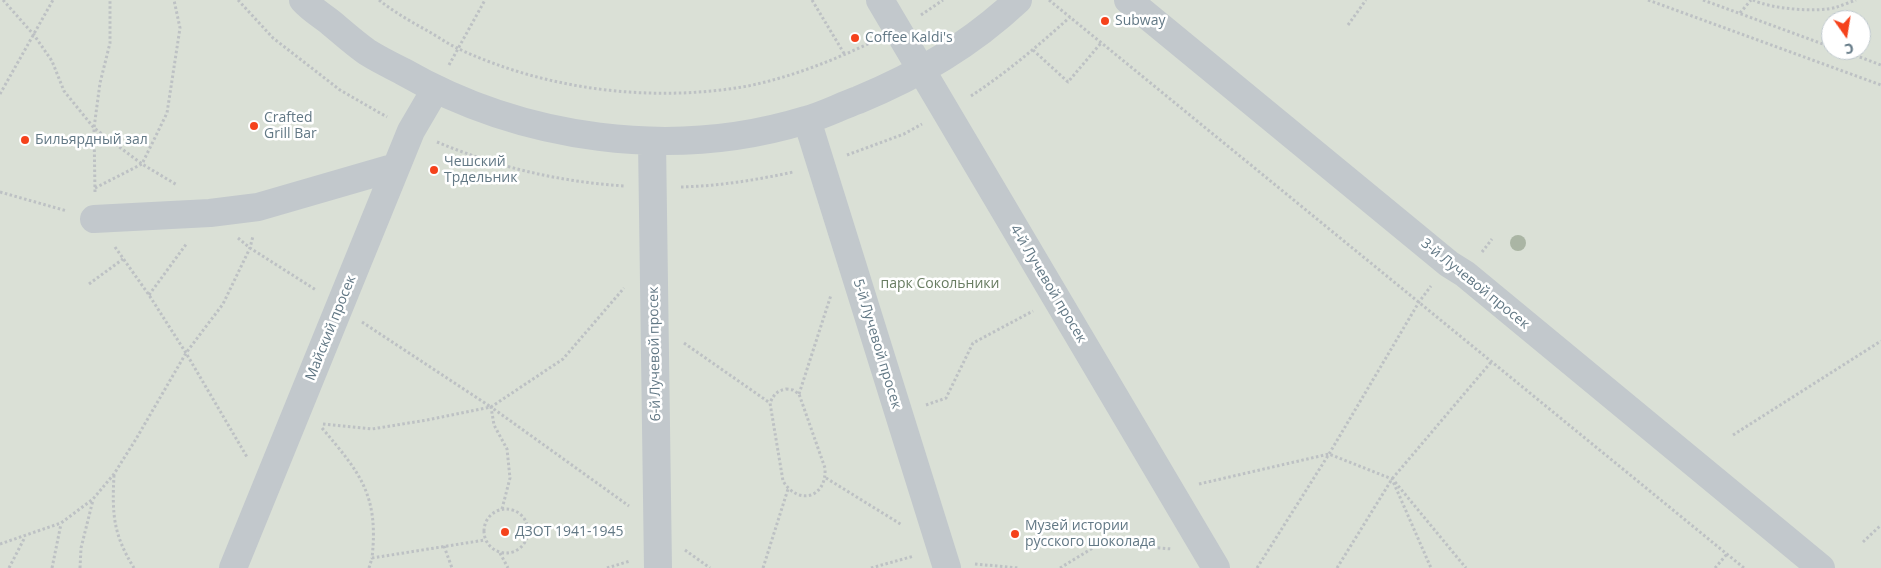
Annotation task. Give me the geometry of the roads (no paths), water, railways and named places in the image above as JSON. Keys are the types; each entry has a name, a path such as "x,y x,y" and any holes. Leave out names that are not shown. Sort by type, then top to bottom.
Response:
{"street":[{"path":"303,0 367,51 434,90 486,111 540,127 596,137 652,140 704,139 756,132 807,120 896,84 922,71 946,56 1018,0"},
{"name":"4-й Лучевой просек","path":"880,0 1216,568"},
{"name":"3-й Лучевой просек","path":"1128,0 1449,264 1465,274 1821,568"},
{"name":"Майский просек","path":"233,568 411,131 434,90"},
{"name":"5-й Лучевой просек","path":"807,120 944,559"},
{"name":"6-й Лучевой просек","path":"652,140 658,568"},
{"path":"94,219 210,213 258,207 396,167"}],"place":[{"name":"Subway","path":"1105,21"},
{"name":"Coffee Kaldi's","path":"855,38"},
{"name":"Crafted Grill Bar","path":"254,126"},
{"name":"Бильярдный зал","path":"25,140"},
{"name":"Чешский Трдельник","path":"434,170"},
{"name":"ДЗОТ 1941-1945","path":"505,532"},
{"name":"Музей истории русского шоколада","path":"1015,534"}],"park label":[{"name":"парк Сокольники","path":"940,284"}]}
